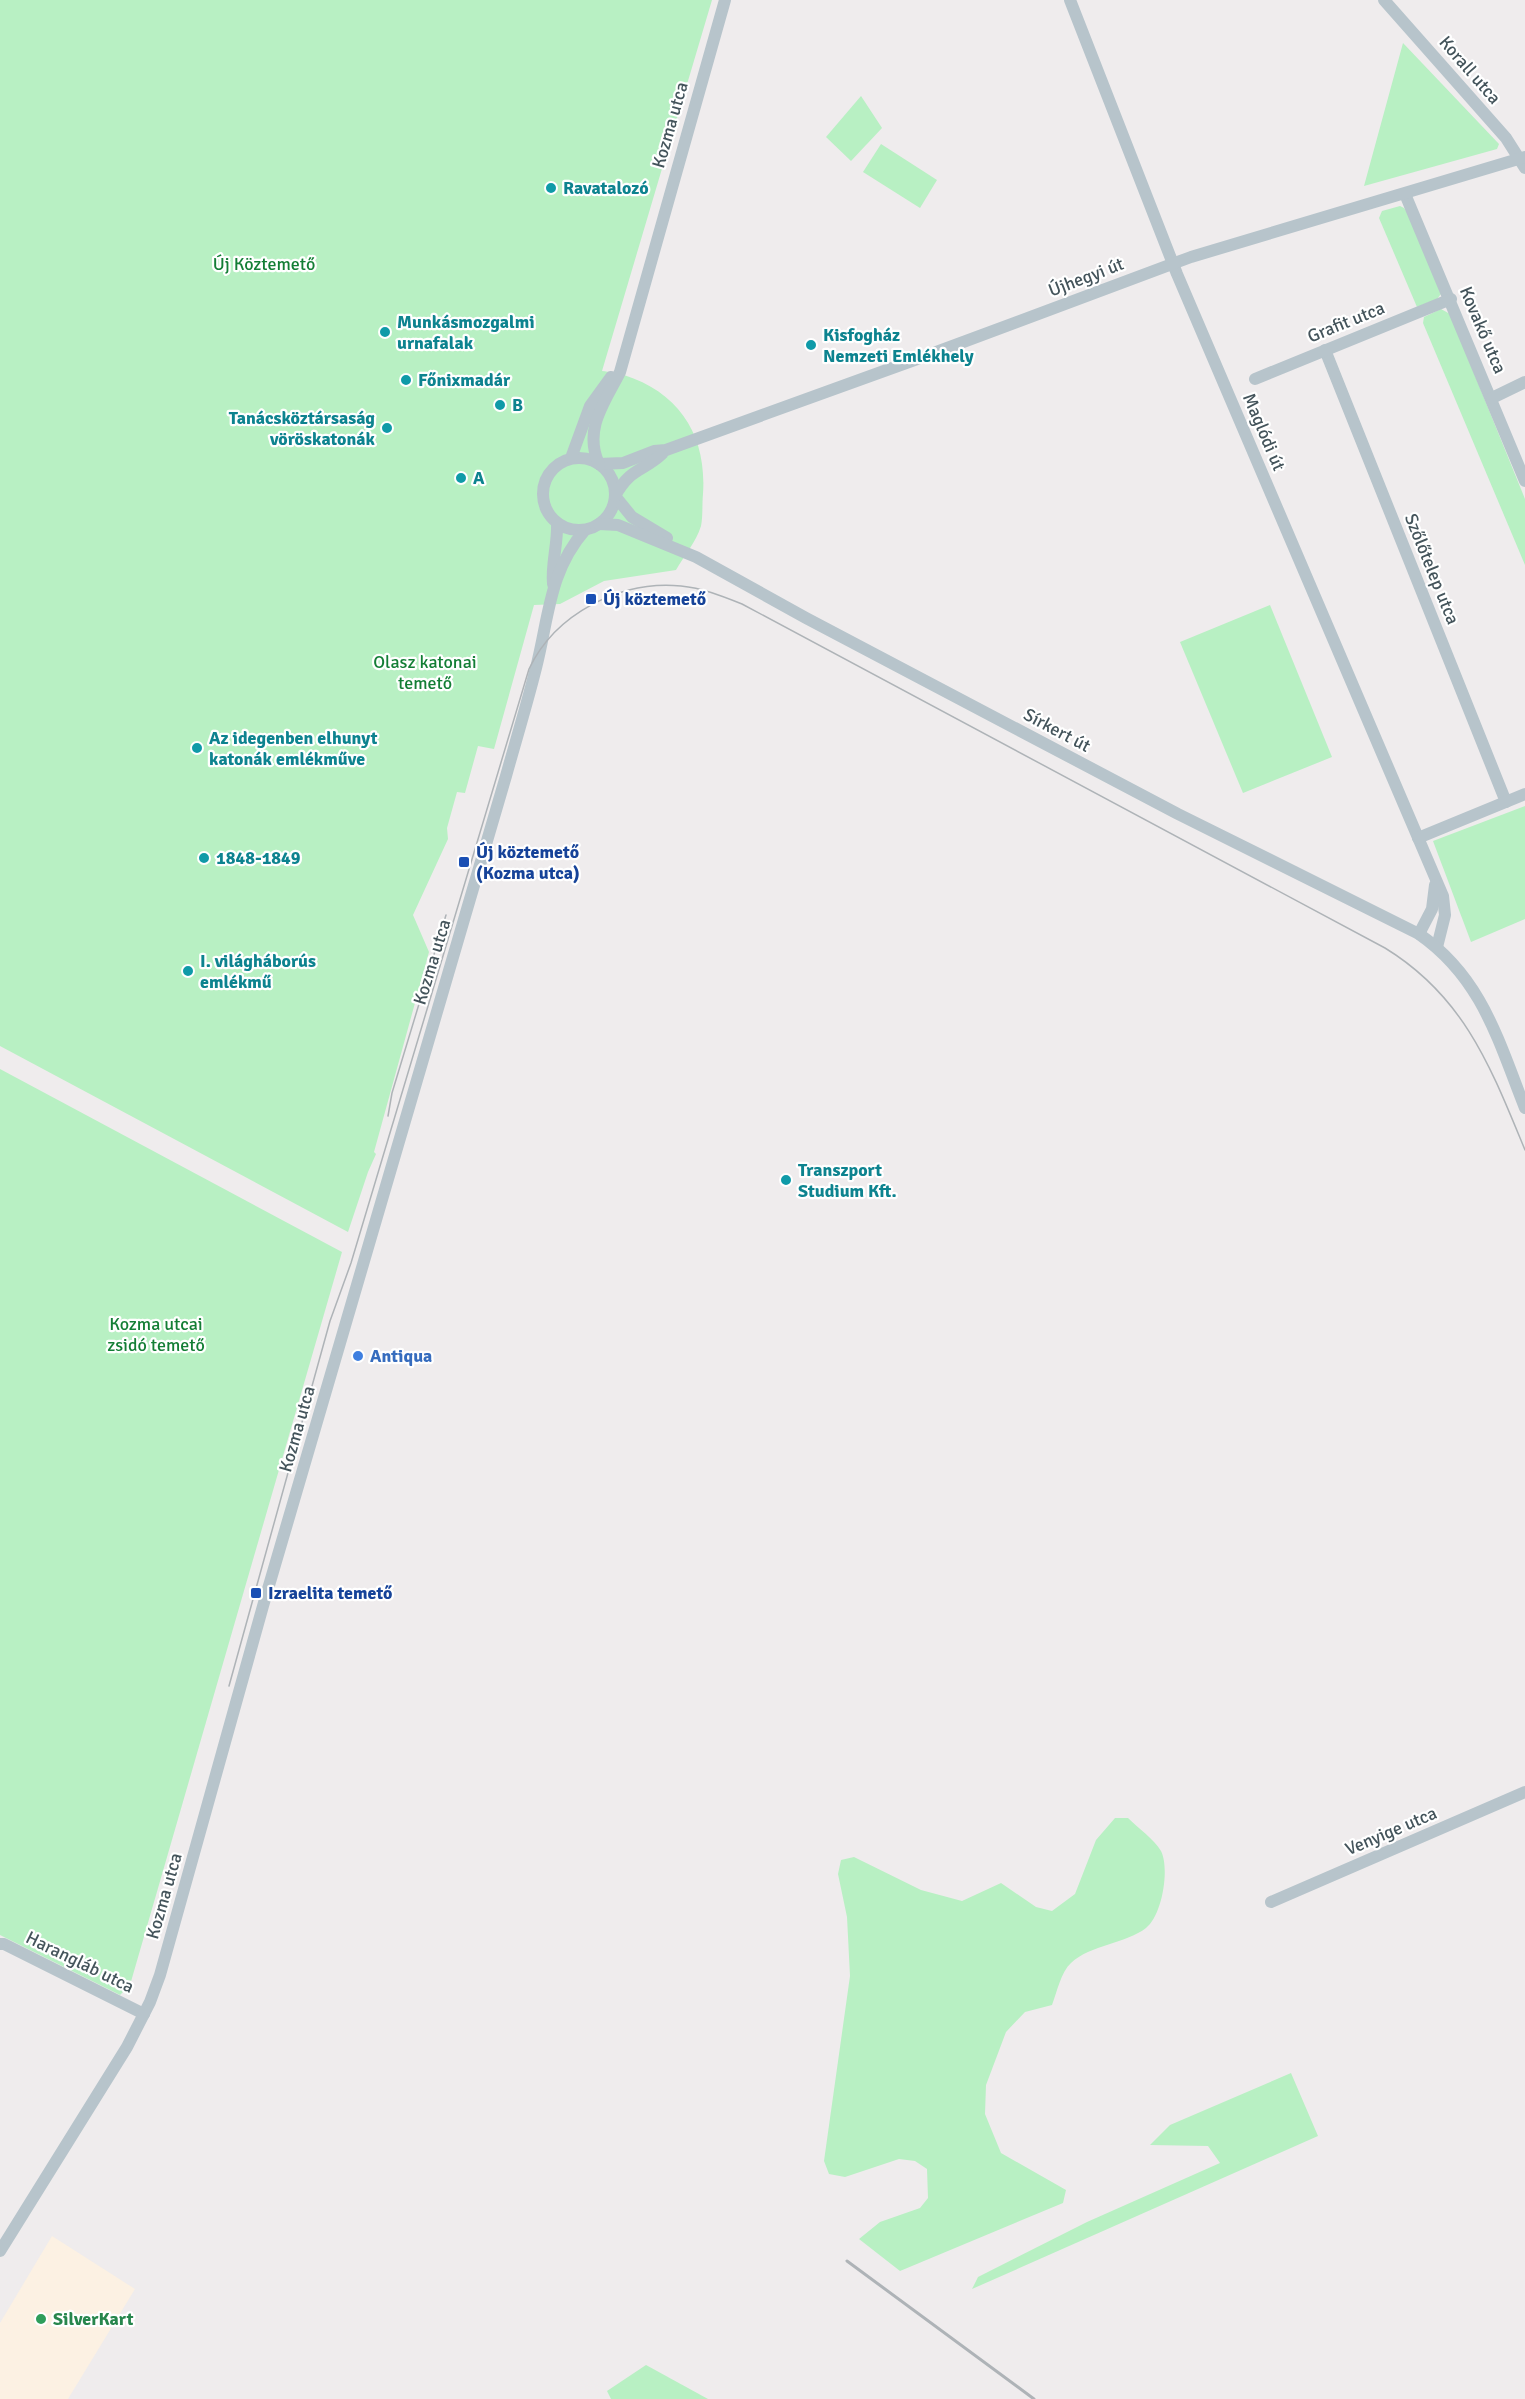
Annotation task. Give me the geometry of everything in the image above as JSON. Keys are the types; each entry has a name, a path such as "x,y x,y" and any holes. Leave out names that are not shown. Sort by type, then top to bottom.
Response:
{"street":[{"name":"Kozma utca","path":"615,496 611,474 599,464 593,443 594,426 602,405 621,372 621,364 725,0"},
{"name":"Maglódi út","path":"1070,0 1173,264 1433,875 1445,906 1437,947"},
{"name":"Korall utca","path":"1384,0 1524,161"},
{"name":"Újhegyi út","path":"599,464 623,463 654,451 666,450 1173,264 1405,194 1524,161"},
{"name":"Kovakő utca","path":"1405,194 1451,298 1525,481"},
{"name":"Grafit utca","path":"1255,379 1451,298"},
{"name":"Szőlőtelep utca","path":"1325,351 1506,802"},
{"name":"Kozma utca","path":"553,584 552,571 557,523 544,502 544,485 553,468 571,458 594,398 621,364"},
{"path":"1492,398 1525,382"},
{"name":"Újhegyi út","path":"615,496 632,473 659,457 666,450"},
{"path":"571,458 581,458 599,464"},
{"path":"557,523 566,529 585,530 599,524 610,513 615,496"},
{"name":"Sírkert út","path":"615,496 632,516 682,550 1178,814 1419,934"},
{"name":"Sírkert út","path":"599,524 618,525 682,550"},
{"name":"Kozma utca","path":"0,2251 127,2047 144,2014 166,1956 263,1606 507,776 537,665 553,584 571,546 585,530"},
{"path":"1418,838 1525,795"},
{"name":"Maglódi út","path":"1419,934 1428,920 1435,901 1433,875"},
{"path":"1419,934 1437,947 1456,966 1475,992 1491,1023 1525,1108"},
{"name":"Venyige utca","path":"1271,1902 1525,1792"},
{"name":"Harangláb utca","path":"0,1944 144,2014"}],"shaded area":[{"path":"52,2236 135,2289 68,2399 0,2399 0,2323"}],"green space":[{"name":"Új Köztemető","path":"0,0 712,0 602,371 621,374 644,383 675,405 686,420 695,436 703,473 701,526 676,570 604,581 560,604 534,605 494,749 478,746 465,793 457,792 447,828 448,839 413,915 429,952 374,1152 376,1154 348,1232 0,1046"},
{"path":"1403,43 1499,144 1497,149 1364,186"},
{"path":"861,96 882,128 851,161 826,137"},
{"path":"881,144 937,180 920,208 863,172"},
{"path":"1400,206 1409,215 1441,294 1437,299 1417,307 1379,218 1382,211"},
{"path":"1441,309 1450,314 1525,499 1525,565 1423,323 1424,317"},
{"path":"1270,605 1332,757 1243,793 1180,642"},
{"path":"1525,806 1525,919 1471,942 1433,841"},
{"name":"Kozma utcai zsidó temető","path":"0,1069 342,1252 130,1985 120,1995 0,1935"},
{"path":"1115,1818 1128,1818 1158,1847 1164,1859 1163,1892 1152,1922 1138,1933 1088,1952 1071,1963 1062,1977 1052,2005 1025,2012 1006,2032 986,2085 985,2114 1001,2153 1066,2190 1063,2203 900,2271 859,2239 880,2222 920,2208 928,2198 927,2169 915,2161 899,2159 845,2177 829,2174 824,2161 850,1976 847,1917 838,1874 841,1860 854,1857 921,1890 962,1901 1001,1883 1036,1907 1052,1911 1075,1894 1096,1840"},
{"path":"1291,2073 1318,2136 972,2289 978,2277 1087,2222 1220,2163 1208,2146 1150,2145 1170,2125"},
{"path":"646,2365 708,2399 611,2399 607,2391"}],"tram line":[{"path":"229,1686 330,1321 351,1263 529,669 540,649 572,617 613,595 635,589 681,586 704,590 742,604 1385,948 1413,967 1436,989 1455,1012 1487,1063 1525,1150"},
{"path":"388,1116 392,1093 446,915"}],"railway":[{"path":"847,2261 1034,2399"}],"place":[{"name":"Ravatalozó","path":"551,188"},
{"name":"Munkásmozgalmi urnafalak","path":"385,332"},
{"name":"Kisfogház Nemzeti Emlékhely","path":"811,345"},
{"name":"Főnixmadár","path":"406,380"},
{"name":"B","path":"500,405"},
{"name":"Tanácsköztársaság vöröskatonák","path":"387,428"},
{"name":"A","path":"461,478"},
{"name":"Új köztemető","path":"591,599"},
{"name":"Az idegenben elhunyt katonák emlékműve","path":"197,748"},
{"name":"1848-1849","path":"204,858"},
{"name":"Új köztemető (Kozma utca)","path":"464,862"},
{"name":"I. világháborús emlékmű","path":"188,971"},
{"name":"Transzport Studium Kft.","path":"786,1180"},
{"name":"Antiqua","path":"358,1356"},
{"name":"Izraelita temető","path":"256,1593"},
{"name":"SilverKart","path":"41,2319"}],"park label":[{"name":"Olasz katonai temető","path":"425,672"}]}
